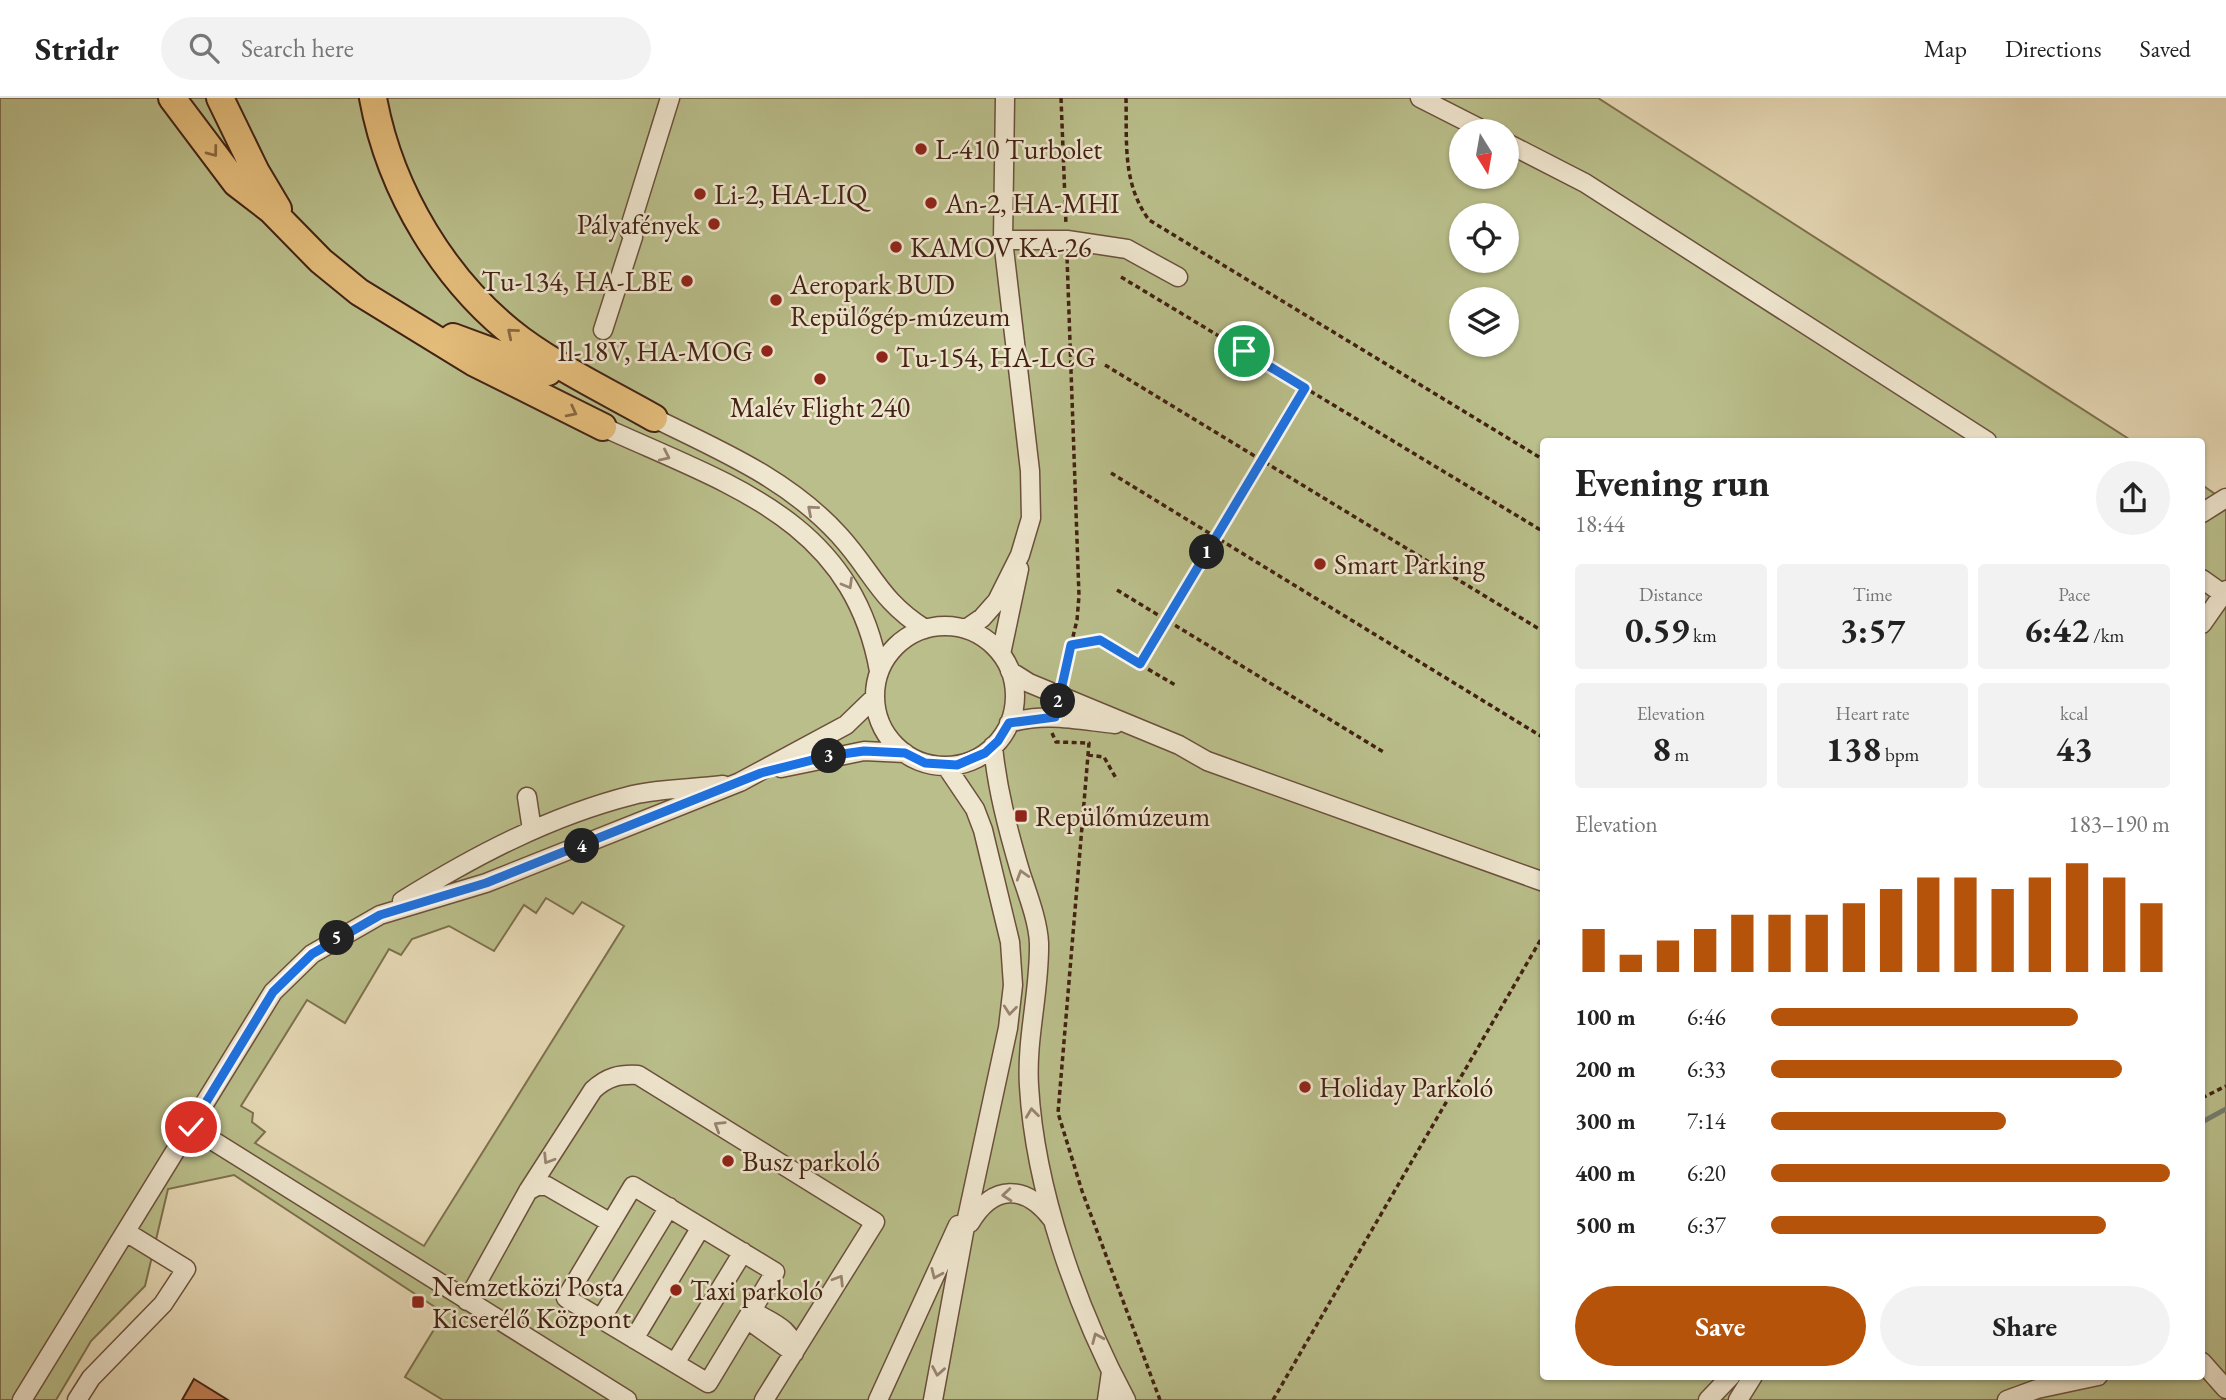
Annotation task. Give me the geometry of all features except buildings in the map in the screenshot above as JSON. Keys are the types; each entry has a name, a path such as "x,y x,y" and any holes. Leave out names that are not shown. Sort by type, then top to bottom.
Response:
{"highway":[{"path":"172,98 236,183 359,292 473,362 603,428"},
{"path":"220,98 256,173 292,232"},
{"path":"373,98 377,119 407,201 434,247 470,293 511,332 550,360 654,418"},
{"path":"405,320 508,355 654,418"}],"street":[{"path":"603,330 633,237 629,230 670,98"},
{"path":"965,629 982,618 997,601 1020,555 1031,518 1032,501 1003,240 1005,98"},
{"path":"1420,98 1461,119"},
{"path":"1519,149 1585,183 1982,438"},
{"path":"1003,240 1066,240 1127,249 1178,277"},
{"path":"654,418 761,470 777,482 840,536 885,598 925,629"},
{"path":"603,428 758,500 802,531 829,556 860,605 874,641 879,671 876,710 886,734 905,753 925,763 946,766 967,762 993,746 1009,723 1014,697 1010,671 1001,654 985,639 965,629 946,626 925,629 897,645 879,671"},
{"path":"2205,511 2226,498"},
{"path":"1001,654 1016,591 1020,555"},
{"path":"2205,581 2225,592 2205,620"},
{"path":"1010,671 1029,683 1060,693 1207,761 1540,881"},
{"path":"380,915 486,883 761,773 846,725 875,697"},
{"path":"1009,723 1055,717 1132,727"},
{"path":"993,746 1007,825 1039,941 1029,1085 1036,1140 1055,1222 1111,1372 1126,1400"},
{"path":"761,773 828,756 864,751 905,753"},
{"path":"933,1400 964,1232 1008,1028 1013,985 1010,942 983,830 975,809 946,766"},
{"path":"22,1400 273,992 312,954 483,852 532,830 634,795 682,786 740,782"},
{"path":"527,797 532,830"},
{"path":"467,1301 528,1191 598,1085 621,1074 638,1075 875,1222 764,1400"},
{"path":"191,1127 627,1400"},
{"path":"633,1186 775,1272 708,1383 566,1297 608,1228 633,1186"},
{"path":"878,1400 974,1189"},
{"path":"528,1191 608,1228"},
{"path":"964,1232 978,1209 994,1196 1009,1194 1027,1195 1041,1205 1055,1222"},
{"path":"601,1319 669,1208"},
{"path":"634,1339 701,1227"},
{"path":"77,1400 91,1378 163,1304 187,1269 126,1232"},
{"path":"675,1363 743,1252"},
{"path":"750,1315 788,1332 794,1340 794,1353"},
{"path":"2205,1366 2226,1390"},
{"path":"1107,1400 1111,1372"},
{"path":"1708,1400 1727,1380"},
{"path":"1738,1400 1750,1380"},
{"path":"2007,1400 2037,1389 2079,1380"}],"path":[{"path":"1060,693 1079,596 1061,98"},
{"path":"1126,98 1129,176 1135,201 1149,220 1540,458"},
{"path":"1121,277 1540,530"},
{"path":"1105,365 1540,630"},
{"path":"1140,664 1306,387"},
{"path":"1111,473 1540,736"},
{"path":"1117,590 1385,753"},
{"path":"1071,645 1100,640 1177,686"},
{"path":"1055,717 1053,739 1088,743 1058,1113 1082,1191 1160,1400"},
{"path":"1088,755 1104,757 1118,780"},
{"path":"1273,1400 1540,941"},
{"path":"2205,1096 2226,1086"}],"green space":[{"path":"0,98 1598,98 2127,438 1540,438 1540,1380 2205,1380 2205,487 2221,498 2226,490 2226,1400 443,1400 405,1377 444,1313 234,1175 168,1189 145,1286 91,1341 56,1400 0,1400","holes":["546,898 573,914 582,902 624,926 424,1246 255,1143 265,1132 252,1122 253,1113 241,1106 307,1000 345,1023 389,949 401,955 412,939 449,926 494,951 524,905 536,913"]}],"waterway":[{"path":"2205,1120 2226,1109"}],"place":[{"name":"L-410 Turbolet","path":"921,149"},
{"name":"Li-2, HA-LIQ","path":"700,194"},
{"name":"An-2, HA-MHI","path":"931,203"},
{"name":"Pályafények","path":"714,224"},
{"name":"KAMOV KA-26","path":"896,247"},
{"name":"Tu-134, HA-LBE","path":"687,281"},
{"name":"Aeropark BUD Repülőgép-múzeum","path":"776,300"},
{"name":"Il-18V, HA-MOG","path":"767,351"},
{"name":"Tu-154, HA-LCG","path":"882,357"},
{"name":"Malév Flight 240","path":"820,379"},
{"name":"Smart Parking","path":"1320,564"},
{"name":"Repülőmúzeum","path":"1021,816"},
{"name":"Holiday Parkoló","path":"1305,1087"},
{"name":"Busz parkoló","path":"728,1161"},
{"name":"Taxi parkoló","path":"676,1290"},
{"name":"Nemzetközi Posta Kicserélő Központ","path":"418,1302"}],"route":[{"path":"191,1127 273,992 312,954 380,915 486,883 702,799 761,773 828,756 864,751 905,753 914,759 935,765 967,762 993,746 1009,723 1055,717 1071,645 1100,640 1140,664 1305,388 1244,351"}]}
